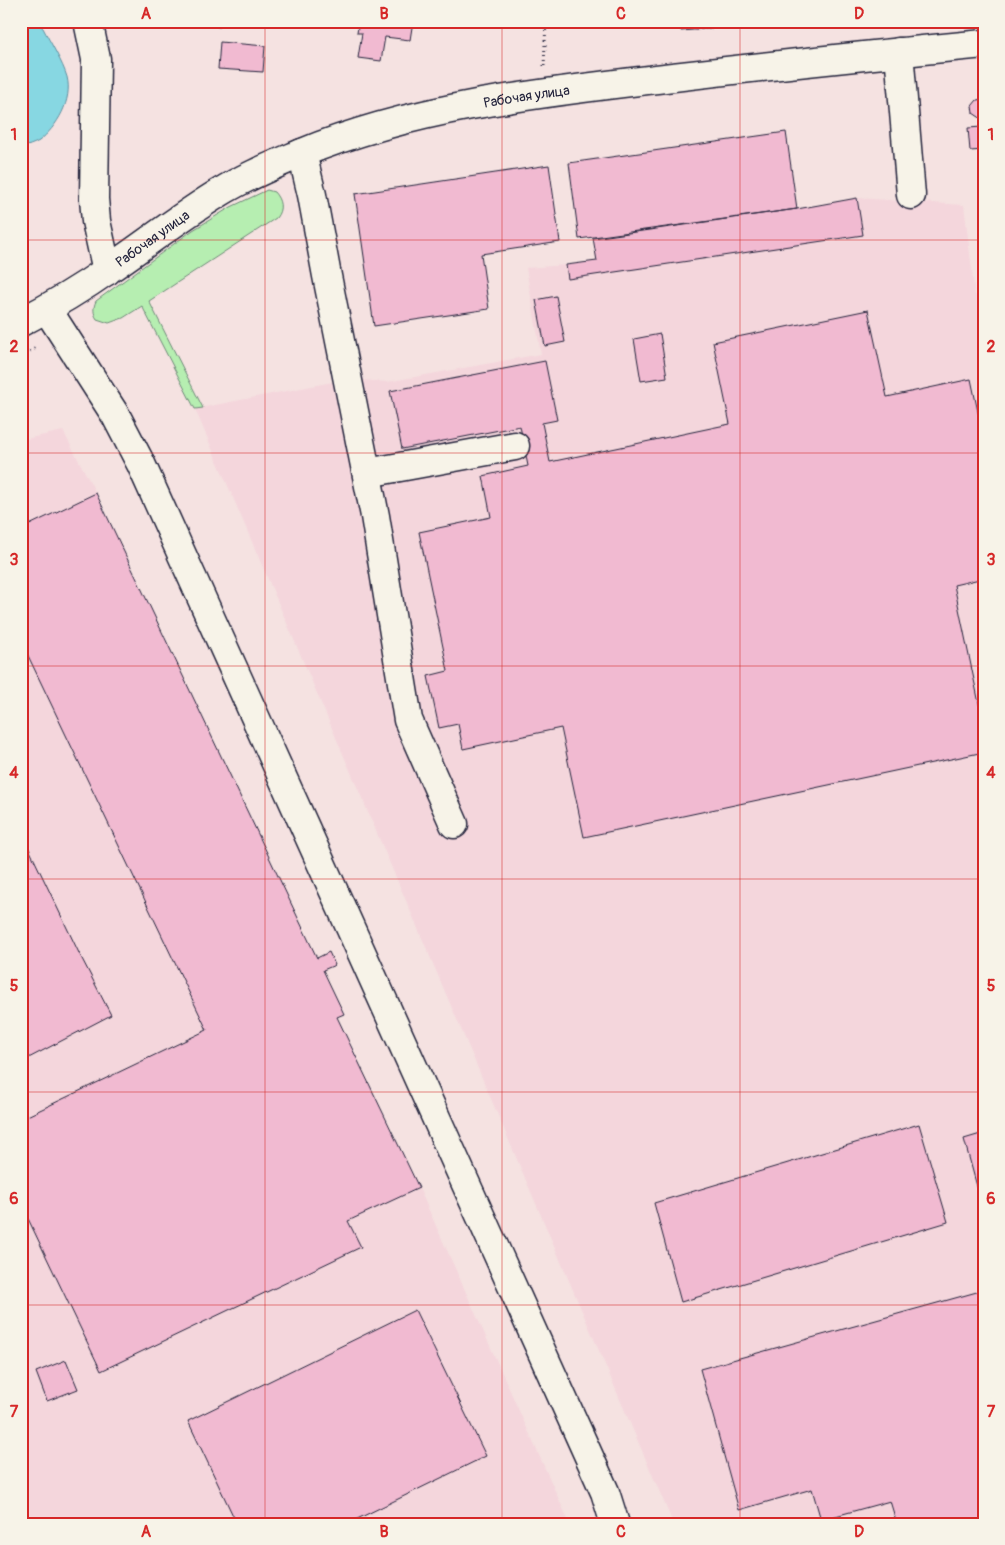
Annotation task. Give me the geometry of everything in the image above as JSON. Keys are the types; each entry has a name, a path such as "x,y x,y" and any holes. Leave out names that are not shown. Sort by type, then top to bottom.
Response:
{"street":[{"path":"88,21 96,59 94,199 96,221 107,270"},
{"name":"Рабочая улица","path":"21,322 107,270 220,192 302,153 394,123 542,93 984,44"},
{"path":"899,52 912,195"},
{"path":"302,153 367,473 408,720 454,824"},
{"path":"47,308 116,416 142,464 601,1483 615,1524"},
{"path":"367,473 515,446"}],"path":[{"path":"542,93 546,21"}],"shaded area":[{"path":"857,198 964,205 975,295 984,297 984,1524 668,1524 673,1523 195,409 348,379 387,382 541,354 526,268 596,261 593,238 797,209"},
{"path":"63,431 96,493 317,958 329,952 335,965 323,971 344,1014 337,1017 419,1188 570,1524 21,1524 21,440"}],"green space":[{"path":"267,190 274,192 280,201 280,211 276,218 149,301 203,408 195,409 142,306 123,318 109,323 97,319 94,313 95,304 96,301 193,230 231,207"}],"water":[{"path":"21,22 37,23 43,28 63,65 67,77 68,95 62,112 46,135 39,141 21,148"}],"building":[{"path":"198,21 221,21 220,27 198,24"},
{"path":"359,21 413,21 410,40 385,37 381,61 358,58 362,33 357,33"},
{"path":"680,21 719,21 719,28 681,31"},
{"path":"220,42 265,46 263,72 218,69"},
{"path":"983,99 984,150 970,151 968,128 982,127 982,119 973,113 972,106 977,100"},
{"path":"786,132 797,209 579,239 569,163"},
{"path":"549,165 560,242 481,254 489,309 374,326 355,194"},
{"path":"857,198 863,235 568,279 566,265 597,261 593,238 797,209"},
{"path":"556,296 565,342 545,346 536,300"},
{"path":"868,310 887,397 971,379 984,440 984,578 954,585 984,727 984,752 584,837 561,728 463,749 458,724 439,728 428,676 448,671 419,532 491,517 483,476 528,466 520,426 402,449 390,391 545,361 557,420 542,423 550,462 730,424 713,342"},
{"path":"660,334 667,377 641,381 634,339"},
{"path":"96,493 317,958 329,952 335,965 323,970 344,1014 337,1017 419,1188 348,1221 361,1247 101,1371 21,1204 21,1119 207,1030 21,641 21,529"},
{"path":"21,832 111,1015 21,1062"},
{"path":"919,1124 948,1222 681,1302 654,1203"},
{"path":"984,1133 984,1212 964,1139"},
{"path":"984,1290 984,1524 897,1524 890,1501 821,1520 812,1489 739,1510 700,1369"},
{"path":"415,1310 486,1456 347,1524 237,1524 188,1421"},
{"path":"66,1360 78,1389 47,1401 36,1372"}]}
